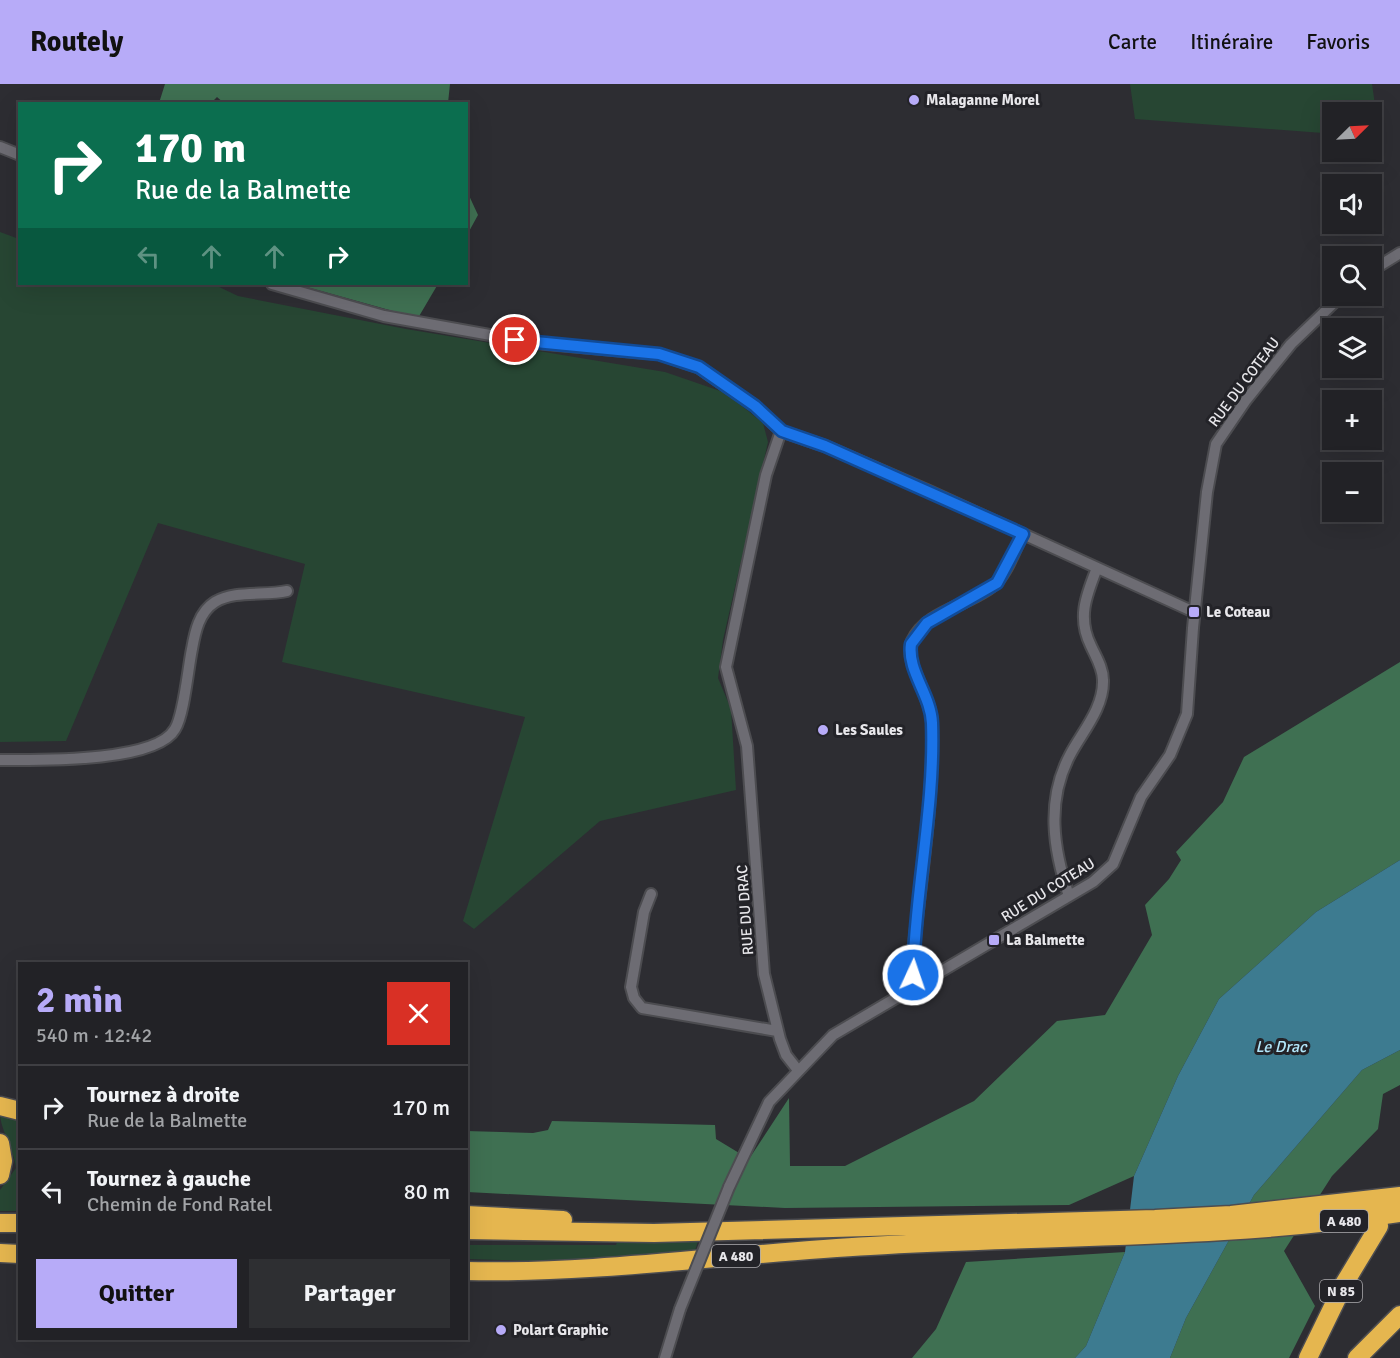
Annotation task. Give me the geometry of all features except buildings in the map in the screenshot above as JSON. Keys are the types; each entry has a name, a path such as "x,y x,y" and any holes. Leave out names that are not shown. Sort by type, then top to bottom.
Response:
{"highway":[{"path":"0,1106 18,1110"},
{"path":"0,1143 3,1161 0,1175"},
{"name":"A 480","path":"468,1230 676,1232 1155,1219 1298,1208 1400,1196"},
{"name":"A 480","path":"468,1270 623,1266 797,1250 1147,1236 1288,1227 1400,1213"},
{"path":"468,1215 573,1220 592,1232"},
{"path":"0,1223 18,1223"},
{"name":"N 85","path":"1308,1358 1344,1284 1379,1226"},
{"path":"0,1253 18,1254"},
{"path":"0,1261 18,1261"},
{"path":"1357,1358 1400,1315"}],"street":[{"path":"0,147 18,154"},
{"path":"1382,264 1400,253"},
{"path":"276,285 384,316 535,343 659,354 699,367 755,406 782,431 825,446 1194,612"},
{"name":"RUE DU COTEAU","path":"797,1069 840,1029 1069,896 1103,875 1113,864 1141,797 1170,755 1182,730 1188,705 1194,612 1207,492 1216,444 1246,400 1291,344 1331,306"},
{"name":"RUE DU DRAC","path":"782,431 766,475 726,667 747,746 764,974 777,1031 786,1055 797,1069"},
{"path":"916,984 913,975 913,954 932,763 932,720 928,699 913,665 911,644 927,623 997,583 1023,534"},
{"path":"1069,896 1054,832 1053,811 1059,781 1070,755 1090,721 1102,688 1100,665 1083,628 1082,614 1096,568"},
{"path":"0,760 81,759 135,750 168,737 178,723 194,637 207,609 229,596 286,591"},
{"path":"651,894 644,912 631,987 634,998 642,1008 777,1031"},
{"path":"665,1358 680,1309 729,1187 769,1101 797,1069"}],"green space":[{"path":"165,84 450,84 448,102 223,102 217,97 212,102 159,102"},
{"path":"1130,84 1372,84 1375,102 1322,102 1322,133 1135,119"},
{"path":"468,193 478,215 468,233"},
{"path":"0,232 18,239 18,285 215,285 238,296 406,329 665,372 726,393 763,423 768,442 723,640 718,678 731,709 736,790 600,821 474,929 463,921 525,717 282,662 305,564 158,523 66,741 0,742"},
{"path":"304,285 437,285 418,318"},
{"path":"1400,662 1400,860 1316,912 1219,999 1178,1076 1134,1176 1069,1205 785,1208 468,1192 468,1131 533,1133 548,1130 552,1121 715,1125 716,1139 749,1159 789,1098 790,1166 845,1166 974,1101 1057,1021 1105,1015 1152,935 1145,905 1169,879 1181,860 1176,852 1223,802 1244,757"},
{"path":"1400,1050 1400,1085 1383,1094 1378,1129 1332,1176 1284,1251 1315,1306 1289,1358 1170,1358 1186,1318 1254,1195 1362,1070"},
{"path":"0,1113 18,1118 18,1211 0,1211 0,1190 16,1168"},
{"path":"698,1241 695,1251 561,1262 468,1259 468,1245 616,1245 617,1242"},
{"path":"1125,1252 1086,1346 1075,1358 912,1358 936,1329 966,1262"}],"water":[{"name":"Le Drac","path":"1400,860 1400,1050 1362,1070 1254,1195 1186,1318 1170,1358 1075,1358 1086,1346 1125,1252 1134,1176 1178,1076 1219,999 1316,912"}],"place":[{"name":"Malaganne Morel","path":"914,100"},
{"name":"Le Coteau","path":"1194,612"},
{"name":"Les Saules","path":"823,730"},
{"name":"La Balmette","path":"994,940"},
{"name":"Polart Graphic","path":"501,1330"}],"route":[{"path":"515,340 659,354 699,367 755,406 782,431 825,446 1023,534 997,583 987,591 927,623 915,635 909,652 928,699 932,720 932,763 913,954 913,975"}]}
